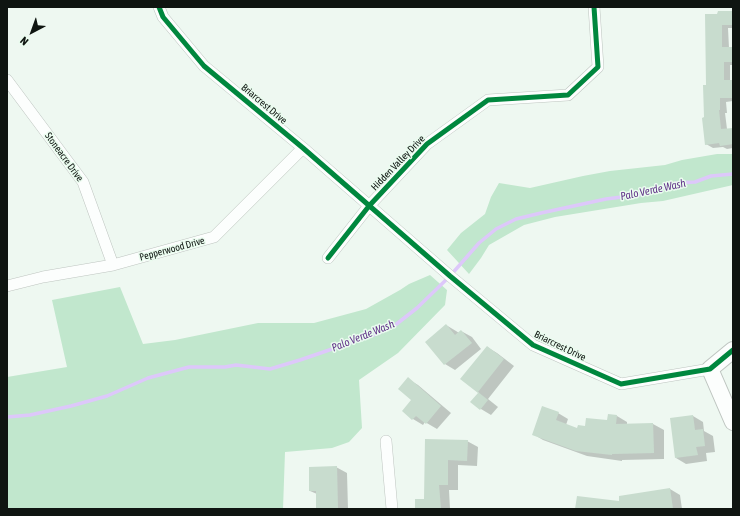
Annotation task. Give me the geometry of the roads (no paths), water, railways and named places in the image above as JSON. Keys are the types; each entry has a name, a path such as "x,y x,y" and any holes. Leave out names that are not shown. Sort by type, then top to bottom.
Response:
{"street":[{"name":"Briarcrest Drive","path":"159,7 163,17 204,66 303,148 450,276 533,345 621,384 710,369 733,350"},
{"name":"Hidden Valley Drive","path":"369,206 427,144 488,100 568,95 598,67 594,7"},
{"name":"Stoneacre Drive","path":"7,80 83,182 113,265"},
{"name":"Pepperwood Drive","path":"7,286 43,277 113,265 214,237 303,148"},
{"path":"328,258 369,206"},
{"path":"710,369 733,422"},
{"path":"386,441 392,509"}],"waterway":[{"name":"Palo Verde Wash","path":"7,417 30,415 71,406 107,396 148,378 189,367 225,367 236,365 270,369 300,360 379,333 394,326 417,308 450,276 479,243 496,229 516,219 606,199 645,194 676,183 695,182 711,176 733,174"}]}
